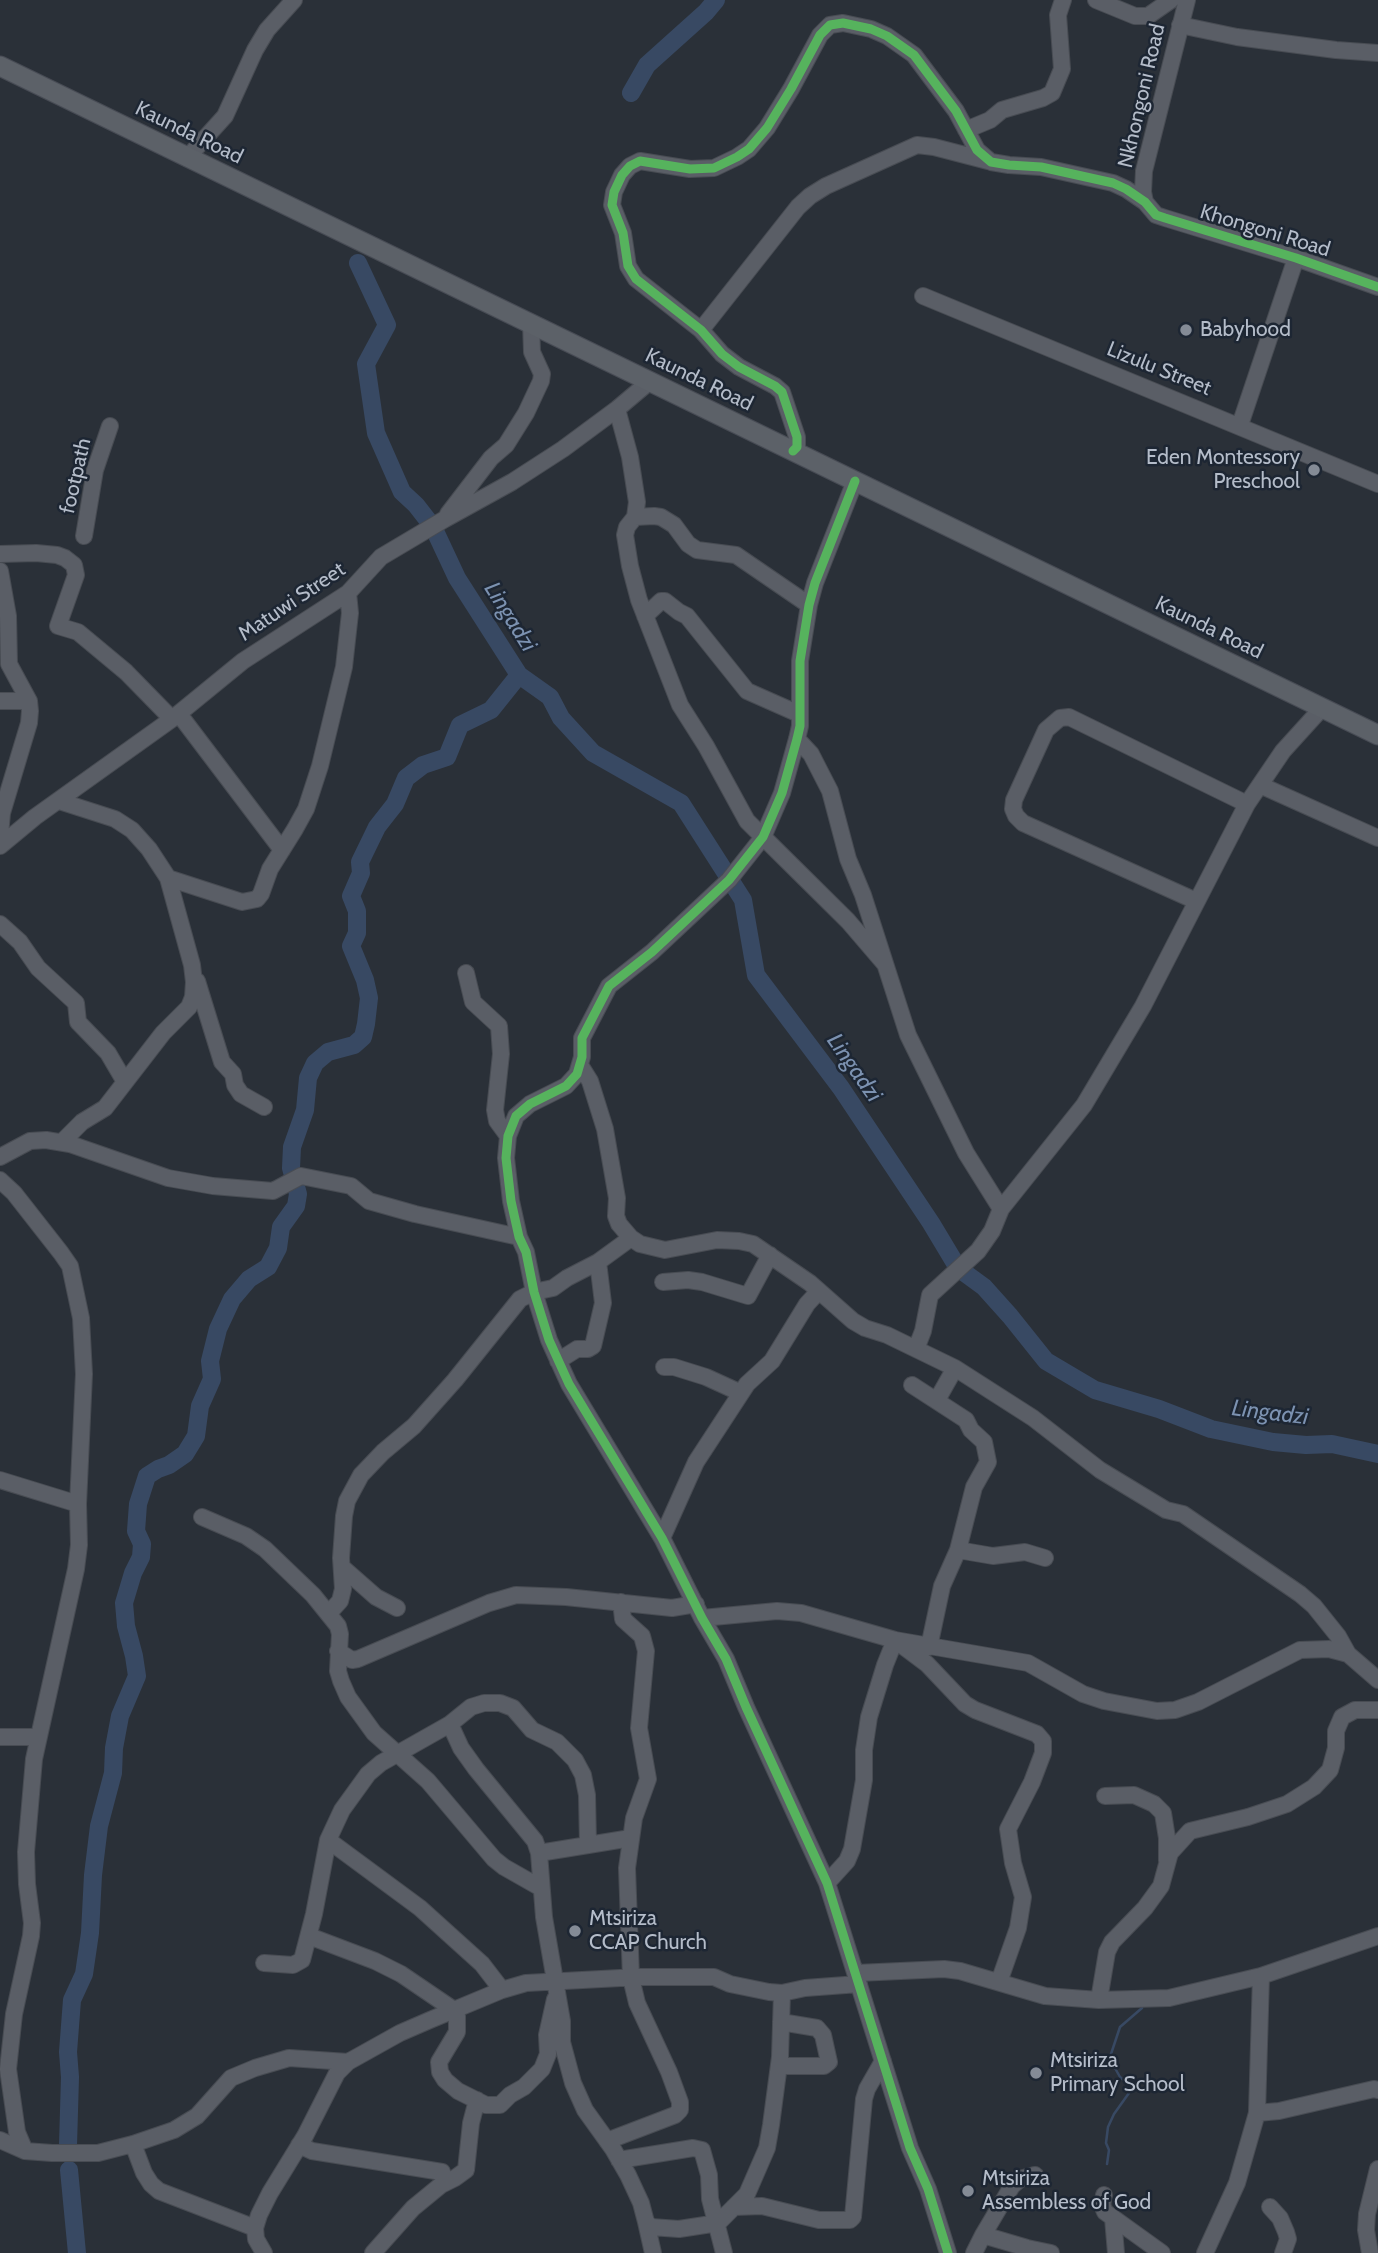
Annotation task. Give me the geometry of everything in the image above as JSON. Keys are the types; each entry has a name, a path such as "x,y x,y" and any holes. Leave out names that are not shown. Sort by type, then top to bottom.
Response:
{"main road":[{"name":"Kaunda Road","path":"0,66 1378,735"}],"street":[{"path":"187,158 225,116 255,50 267,30 294,0"},
{"path":"966,130 990,120 1002,110 1052,93 1062,68 1058,15 1063,0"},
{"path":"1096,0 1135,16 1148,16 1171,0"},
{"name":"Nkhongoni Road","path":"1145,202 1144,171 1187,0"},
{"path":"793,451 797,447 797,437 782,392 722,354 701,330 636,279 628,266 623,233 612,205 614,192 629,166 640,161 702,169 737,157 758,140 791,89 820,35 830,25 843,23 871,29 887,36 914,55 956,111 977,150 991,162"},
{"path":"1180,25 1237,37 1378,53"},
{"name":"Khongoni Road","path":"701,330 798,207 810,196 826,186 917,145 934,146 991,162 1041,167 1113,183 1145,202 1156,215 1296,258 1378,287"},
{"path":"1240,425 1296,258"},
{"name":"Lizulu Street","path":"923,296 1378,484"},
{"path":"445,519 483,467 506,445 526,413 541,381 542,374 532,352 531,323"},
{"name":"Matuwi Street","path":"0,846 176,716 243,661 348,593 381,557 512,482 563,449 649,382"},
{"path":"617,409 630,457 637,502 635,517 627,527 625,542 645,616 680,705 743,814 763,838 848,921 884,962"},
{"name":"footpath","path":"85,536 96,470 110,426"},
{"path":"855,481 809,605 800,661 797,739 782,793 763,838 729,880 652,952 609,986 582,1038 577,1074 566,1086 522,1110 513,1122 508,1136 506,1158 519,1237 530,1266 534,1292 558,1361 569,1384 662,1538 732,1670 746,1707 827,1883 910,2148 937,2215 948,2253"},
{"path":"635,517 661,517 674,526 688,544 708,553 736,555 809,605"},
{"path":"0,554 57,555 74,565 76,575 58,626 78,632 176,716 282,850"},
{"path":"0,571 8,616 9,664 29,701 29,723 2,813 0,835"},
{"path":"168,878 233,900 250,902 261,894 270,870 306,809 320,766 344,667 350,613 348,593"},
{"path":"645,616 661,601 665,601 687,616 747,691 800,714"},
{"path":"0,701 29,701"},
{"path":"916,1349 923,1331 930,1295 978,1251 992,1231 1001,1209 1084,1105 1143,1006 1247,804 1283,751 1322,708"},
{"path":"1196,901 1023,822 1016,816 1013,809 1014,800 1046,730 1060,718 1069,716 1247,804"},
{"path":"797,739 811,754 830,791 848,859 863,895 908,1035 971,1161 1001,1209"},
{"path":"1260,785 1378,838"},
{"path":"59,801 115,818 125,824 149,849 166,873 222,1062 233,1074 237,1090 264,1107"},
{"path":"0,924 20,942 37,968 76,1003 79,1022 108,1053 125,1082"},
{"path":"62,1142 82,1122 101,1112 163,1033 189,1007 193,998 192,965"},
{"path":"466,973 473,1002 499,1026 501,1054 495,1110 497,1121 508,1136"},
{"path":"580,1065 590,1081 606,1129 617,1198 616,1216 631,1238 640,1244 665,1250 717,1240 753,1244 819,1290 853,1321 955,1368 1033,1418 1100,1470 1166,1510 1182,1514 1300,1594 1314,1606 1338,1636 1348,1654 1378,1681"},
{"path":"0,1157 30,1141 46,1140 62,1142 186,1182 273,1191 301,1176 351,1186 369,1201 415,1214 519,1237"},
{"path":"0,1180 14,1193 69,1266 76,1290 85,1374 78,1504 79,1545 76,1569 37,1737 26,1852 31,1936 14,2014 8,2069 18,2132 25,2151"},
{"path":"329,1613 340,1601 343,1589 341,1558 346,1509 361,1475 414,1426 520,1298 553,1288 598,1262 631,1238"},
{"path":"663,1282 702,1282 748,1296 770,1255"},
{"path":"558,1361 577,1349 591,1349 593,1346 603,1303 598,1262"},
{"path":"662,1538 696,1462 754,1376 772,1361 807,1304 819,1290"},
{"path":"664,1367 674,1367 706,1377 741,1394"},
{"path":"937,1400 955,1368"},
{"path":"912,1385 966,1420 971,1430 986,1446 986,1468 974,1488 958,1550 942,1586 929,1647"},
{"path":"0,1480 78,1504"},
{"path":"202,1517 246,1536 265,1549 313,1595 338,1626 338,1671 348,1697 374,1732 428,1781 494,1859 541,1888"},
{"path":"958,1550 993,1556 1024,1552 1045,1558"},
{"path":"343,1569 376,1597 397,1608"},
{"path":"338,1651 352,1660 358,1659 489,1603 516,1595 566,1597 699,1611 789,1612 895,1640 1028,1663 1083,1693 1104,1701 1157,1711 1175,1710 1198,1702 1300,1650 1329,1649 1348,1654"},
{"path":"607,2141 676,2115 681,2102 637,2003 631,1978 627,1868 634,1818 648,1779 639,1728 646,1651 642,1636 623,1619 621,1602"},
{"path":"827,1883 847,1861 852,1849 869,1717 895,1640"},
{"path":"895,1640 927,1664 965,1704 1037,1734 1043,1741 1043,1753 1032,1782 1008,1829 1013,1863 1023,1897 1017,1928 999,1982"},
{"path":"264,1963 293,1965 302,1960 328,1840 342,1810 368,1774 398,1753 450,1724 471,1707 484,1703 500,1703 513,1708 532,1730 557,1742 575,1760 583,1775 587,1795 588,1844"},
{"path":"1099,2000 1107,1952 1112,1942 1145,1908 1161,1886 1170,1853 1190,1831 1287,1804 1314,1787 1330,1770 1336,1748 1336,1731 1342,1717 1355,1710 1378,1710"},
{"path":"450,1724 469,1759 535,1841 539,1853 541,1888 562,2042 573,2083 585,2109 620,2160 641,2203 653,2253"},
{"path":"0,1737 37,1737"},
{"path":"1105,1796 1134,1795 1154,1804 1163,1813 1167,1861"},
{"path":"539,1853 631,1838"},
{"path":"328,1840 420,1908 482,1964 502,1990"},
{"path":"309,1936 401,1974 454,2010 457,2016 457,2032 439,2063 440,2072 458,2091 486,2105 500,2105 542,2069 548,2054 547,2035 556,1985"},
{"path":"264,2253 256,2239 255,2228 270,2193 337,2073 348,2062 400,2033 502,1990 526,1983 556,1985 631,1978 714,1977 730,1984 769,1993 782,1993 858,1979 944,1969 1045,1996 1099,2000 1169,1998 1261,1976 1378,1936"},
{"path":"1205,2253 1237,2183 1257,2113 1261,1976"},
{"path":"646,2222 657,2229 699,2227 718,2223 747,2194 767,2148 779,2066 782,1993"},
{"path":"779,2066 824,2066 829,2062 824,2035 817,2028 782,2022"},
{"path":"0,2140 25,2151 98,2152 174,2130 197,2116 231,2078 255,2068 289,2058 348,2062"},
{"path":"734,2207 762,2206 819,2220 850,2220 853,2217 864,2099 883,2061"},
{"path":"1257,2113 1279,2111 1378,2090"},
{"path":"373,2253 413,2208 441,2185 466,2170 471,2123 477,2100"},
{"path":"133,2144 144,2173 159,2191 255,2228"},
{"path":"299,2145 312,2151 442,2172 444,2180 441,2185"},
{"path":"620,2160 693,2148 702,2150 709,2175 710,2199 724,2253"},
{"path":"1370,2253 1366,2230 1367,2214 1378,2169"},
{"path":"974,2253 1012,2186 1020,2179 1035,2175"},
{"path":"1104,2195 1102,2209 1162,2253"},
{"path":"1270,2207 1280,2218 1288,2239 1283,2253"},
{"path":"1113,2218 1116,2253"},
{"path":"983,2235 1051,2253"}],"waterway":[{"path":"631,93 647,65 716,0"},
{"path":"358,263 387,325 366,364 376,433 402,492 430,523"},
{"name":"Lingadzi","path":"435,531 457,578 519,675 550,697 561,718 593,753 681,803 743,900 756,975 841,1088 958,1268 984,1287 1046,1361 1095,1390 1159,1409 1211,1429 1273,1442 1332,1444 1378,1454"},
{"path":"68,2145 68,2052 72,2000 84,1974 99,1826 113,1773 120,1716 137,1676 124,1603 141,1557 142,1544 136,1531 138,1504 147,1476 185,1454 196,1436 200,1406 212,1379 210,1361 218,1329 232,1299 249,1279 268,1267 278,1248 281,1227 296,1206 298,1194 291,1168 292,1147 305,1110 308,1078 315,1063 328,1052 354,1045 363,1037 369,998 365,980 351,946 357,933 357,911 351,896 361,873 360,862 377,827 395,804 406,778 423,765 447,757 460,725 491,710 519,675"},
{"path":"1107,2164 1108,2127 1129,2093 1127,2083 1120,2077 1111,2061 1111,2054 1120,2027 1142,2008 1142,2004"},
{"path":"69,2170 77,2253"}],"cycle path":[{"path":"793,451 797,447 797,437 782,392 722,354 701,330 636,279 628,266 623,233 612,205 614,192 622,175 630,166 640,161 690,169 714,168 749,149 767,128 820,35 830,25 843,23 871,29 887,36 914,55 956,111 977,150 991,162 1041,167 1113,183 1145,202 1156,215 1296,258 1378,287"},
{"path":"855,481 809,605 800,661 800,726 782,793 763,837 729,880 652,952 609,986 582,1038 582,1057 577,1074 566,1086 530,1104 516,1116 508,1136 506,1158 519,1237 526,1252 534,1292 549,1340 569,1384 662,1538 726,1659 827,1883 910,2148 928,2189 948,2253"}],"place":[{"name":"Babyhood","path":"1186,330"},
{"name":"Eden Montessory Preschool","path":"1314,470"},
{"name":"Mtsiriza CCAP Church","path":"575,1931"},
{"name":"Mtsiriza Primary School","path":"1036,2073"},
{"name":"Mtsiriza Assembless of God","path":"968,2191"}]}
